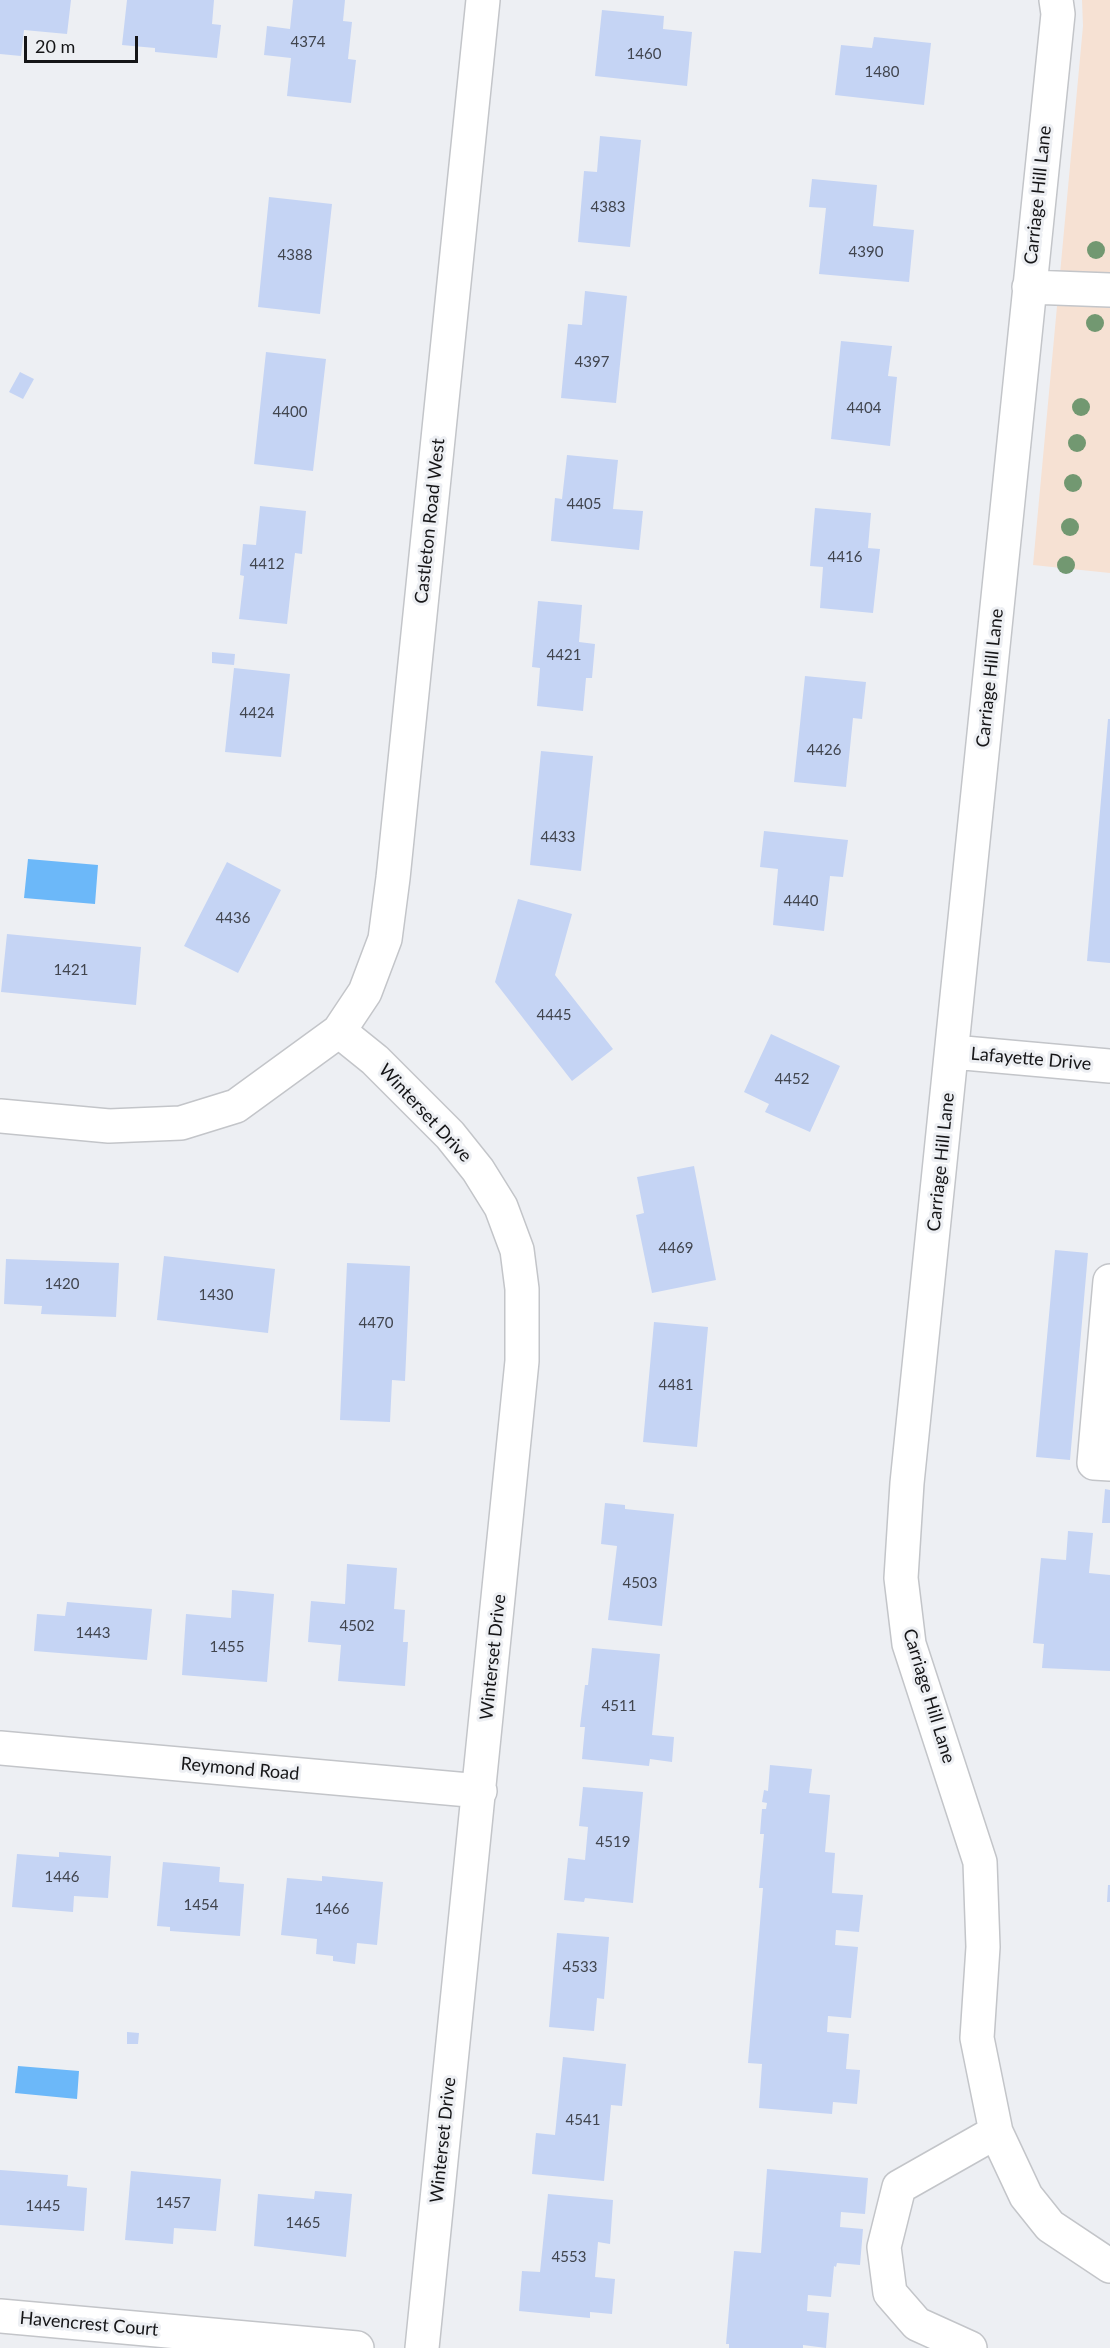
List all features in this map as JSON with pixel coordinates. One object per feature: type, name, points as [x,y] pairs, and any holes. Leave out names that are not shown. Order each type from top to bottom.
[{"type":"street","name":"Castleton Road West","points":[[0,1116],[109,1126],[181,1123],[236,1107],[339,1031],[365,992],[385,939],[483,0]]},
{"type":"street","name":"Carriage Hill Lane","points":[[1056,0],[1058,14],[907,1483],[901,1578],[909,1644],[980,1862],[983,1947],[977,2038],[996,2132],[1026,2196],[1050,2226],[1110,2266]]},
{"type":"street","points":[[1029,287],[1110,290]]},
{"type":"street","name":"Winterset Drive","points":[[339,1031],[375,1060],[450,1135],[478,1170],[501,1207],[517,1250],[522,1289],[522,1361],[422,2348]]},
{"type":"street","name":"Lafayette Drive","points":[[953,1052],[1110,1066]]},
{"type":"street","points":[[1110,1281],[1094,1463],[1110,1464]]},
{"type":"street","name":"Reymond Road","points":[[0,1748],[480,1791]]},
{"type":"street","points":[[970,2348],[917,2324],[890,2293],[884,2247],[899,2187],[996,2132]]},
{"type":"street","name":"Havencrest Court","points":[[0,2316],[357,2348]]},
{"type":"shaded area","points":[[1082,0],[1110,0],[1110,573],[1033,565],[1083,26]]},
{"type":"water","points":[[28,859],[98,865],[95,904],[24,898]]},
{"type":"water","points":[[18,2066],[79,2071],[77,2099],[15,2093]]},
{"type":"building","points":[[0,0],[71,0],[67,34],[24,30],[21,56],[0,54]]},
{"type":"building","points":[[127,0],[214,0],[212,24],[221,25],[217,58],[155,52],[155,48],[122,45]]},
{"type":"building","points":[[293,0],[345,0],[343,21],[352,22],[348,59],[356,60],[351,103],[287,96],[291,58],[264,55],[267,26],[290,29]]},
{"type":"building","points":[[602,10],[664,16],[663,29],[692,32],[687,86],[595,76]]},
{"type":"building","points":[[874,37],[931,43],[924,105],[835,95],[841,45],[872,48]]},
{"type":"building","points":[[600,136],[641,140],[630,247],[578,242],[584,171],[597,172]]},
{"type":"building","points":[[812,179],[877,185],[873,226],[914,230],[909,282],[819,274],[826,208],[809,207]]},
{"type":"building","points":[[269,197],[332,204],[320,314],[258,307]]},
{"type":"building","points":[[585,291],[627,296],[616,403],[561,398],[568,324],[582,325]]},
{"type":"building","points":[[841,341],[892,346],[888,376],[897,377],[890,446],[831,439]]},
{"type":"building","points":[[266,352],[326,359],[313,471],[254,464]]},
{"type":"building","points":[[20,372],[34,379],[23,399],[9,392]]},
{"type":"building","points":[[567,455],[618,460],[613,509],[643,511],[639,550],[551,541],[555,498],[562,499]]},
{"type":"building","points":[[260,506],[306,511],[302,554],[295,553],[287,624],[239,619],[244,576],[240,575],[243,544],[256,545]]},
{"type":"building","points":[[815,508],[871,513],[868,548],[880,549],[873,613],[820,608],[823,567],[810,566]]},
{"type":"building","points":[[538,601],[582,605],[579,642],[595,644],[592,678],[586,678],[583,711],[537,706],[540,668],[532,667]]},
{"type":"building","points":[[212,652],[235,654],[234,665],[212,663]]},
{"type":"building","points":[[234,668],[290,674],[281,757],[225,752]]},
{"type":"building","points":[[805,676],[866,682],[862,719],[853,718],[846,787],[794,782]]},
{"type":"building","points":[[1108,719],[1110,719],[1110,963],[1087,961]]},
{"type":"building","points":[[541,751],[593,756],[581,871],[530,865]]},
{"type":"building","points":[[764,831],[848,840],[843,877],[830,876],[824,931],[773,925],[778,869],[760,867]]},
{"type":"building","points":[[227,862],[281,890],[238,973],[184,946]]},
{"type":"building","points":[[518,899],[572,914],[555,975],[613,1049],[572,1081],[495,982]]},
{"type":"building","points":[[7,934],[141,947],[136,1005],[1,992]]},
{"type":"building","points":[[771,1034],[840,1066],[810,1132],[765,1112],[769,1104],[744,1092]]},
{"type":"building","points":[[694,1166],[716,1280],[652,1293],[636,1215],[644,1213],[637,1177]]},
{"type":"building","points":[[1055,1250],[1088,1253],[1070,1460],[1036,1457]]},
{"type":"building","points":[[164,1256],[275,1269],[268,1333],[157,1320]]},
{"type":"building","points":[[6,1259],[119,1263],[116,1317],[41,1314],[42,1306],[4,1304]]},
{"type":"building","points":[[347,1263],[410,1266],[405,1381],[392,1380],[390,1422],[340,1420]]},
{"type":"building","points":[[654,1322],[708,1327],[697,1447],[643,1442]]},
{"type":"building","points":[[1105,1489],[1110,1490],[1110,1523],[1102,1523]]},
{"type":"building","points":[[605,1503],[625,1505],[625,1509],[674,1514],[662,1626],[608,1620],[617,1546],[601,1544]]},
{"type":"building","points":[[1068,1531],[1093,1533],[1089,1573],[1110,1575],[1110,1671],[1042,1668],[1044,1644],[1033,1643],[1041,1558],[1066,1560]]},
{"type":"building","points":[[347,1564],[397,1568],[394,1609],[405,1610],[403,1642],[408,1642],[405,1686],[338,1681],[341,1645],[308,1642],[311,1601],[345,1604]]},
{"type":"building","points":[[232,1590],[274,1594],[267,1682],[182,1675],[186,1614],[231,1618]]},
{"type":"building","points":[[67,1602],[152,1609],[147,1660],[34,1651],[37,1614],[65,1616]]},
{"type":"building","points":[[592,1648],[660,1654],[652,1735],[674,1737],[672,1762],[650,1759],[649,1766],[582,1759],[585,1727],[580,1727]]},
{"type":"building","points":[[770,1765],[812,1769],[809,1793],[830,1795],[825,1852],[835,1853],[832,1893],[863,1895],[859,1932],[836,1930],[835,1945],[858,1947],[851,2018],[828,2016],[827,2032],[849,2034],[846,2069],[860,2070],[857,2104],[833,2102],[832,2114],[759,2108],[762,2064],[748,2063],[763,1888],[759,1888],[764,1834],[760,1834],[762,1809],[766,1809],[767,1803],[762,1802],[764,1790],[768,1791]]},
{"type":"building","points":[[583,1787],[643,1792],[633,1903],[585,1898],[584,1902],[564,1900],[568,1858],[585,1860],[588,1827],[579,1826]]},
{"type":"building","points":[[59,1852],[111,1856],[108,1898],[74,1896],[73,1912],[12,1907],[17,1854],[59,1857]]},
{"type":"building","points":[[163,1862],[220,1867],[219,1882],[244,1884],[240,1936],[170,1931],[170,1927],[157,1926]]},
{"type":"building","points":[[322,1876],[383,1882],[377,1945],[357,1943],[355,1964],[333,1961],[333,1956],[316,1954],[317,1939],[281,1935],[287,1878],[322,1881]]},
{"type":"building","points":[[1108,1885],[1110,1885],[1110,1902],[1107,1902]]},
{"type":"building","points":[[557,1933],[609,1937],[604,1999],[597,1998],[594,2031],[549,2027]]},
{"type":"building","points":[[127,2032],[139,2033],[138,2044],[127,2044]]},
{"type":"building","points":[[563,2057],[626,2064],[622,2106],[611,2105],[604,2181],[532,2174],[536,2133],[555,2135]]},
{"type":"building","points":[[767,2169],[868,2178],[865,2214],[841,2212],[840,2227],[863,2229],[860,2265],[837,2263],[836,2267],[834,2266],[831,2297],[808,2295],[807,2311],[829,2313],[826,2348],[803,2345],[803,2348],[729,2348],[729,2344],[726,2344],[734,2251],[761,2253]]},
{"type":"building","points":[[0,2170],[68,2175],[67,2186],[87,2188],[84,2231],[0,2225]]},
{"type":"building","points":[[131,2171],[221,2179],[216,2231],[174,2228],[173,2244],[125,2240]]},
{"type":"building","points":[[315,2191],[352,2194],[346,2257],[254,2246],[258,2194],[314,2199]]},
{"type":"building","points":[[548,2194],[613,2200],[610,2244],[598,2242],[595,2277],[615,2279],[612,2314],[590,2312],[590,2318],[519,2311],[522,2271],[540,2272]]}]
